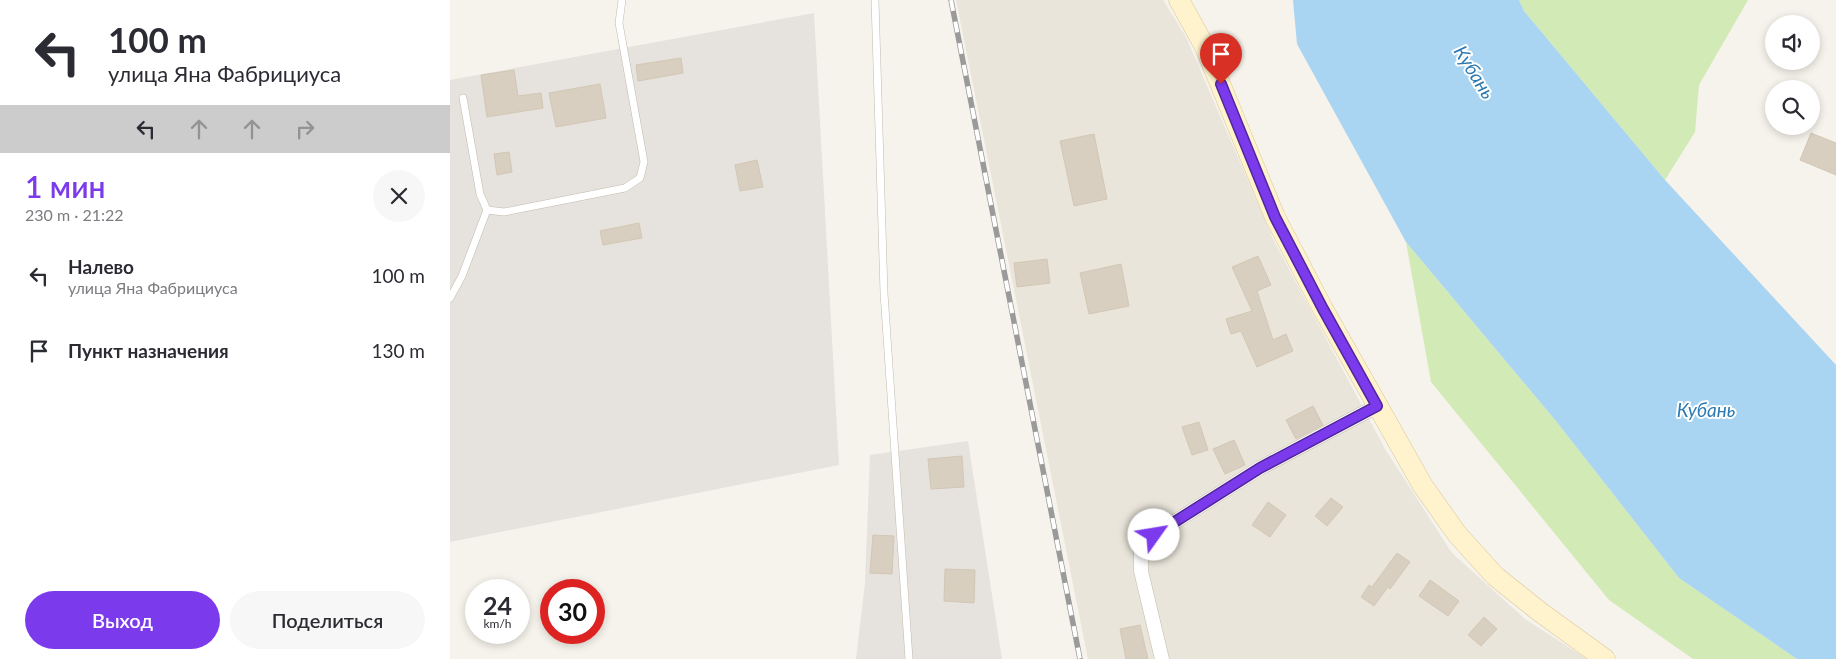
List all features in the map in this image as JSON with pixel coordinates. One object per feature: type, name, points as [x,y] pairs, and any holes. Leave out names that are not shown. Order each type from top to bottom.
[{"type":"street","points":[[1179,0],[1206,47],[1275,217],[1323,309],[1423,486],[1463,541],[1495,576],[1540,612],[1605,659]]},
{"type":"street","points":[[1162,659],[1141,571],[1142,550],[1154,535],[1260,468],[1377,406]]},
{"type":"lane","points":[[486,210],[504,212],[625,188],[640,178],[644,162],[619,23],[622,0]]},
{"type":"lane","points":[[876,0],[884,293],[909,659]]},
{"type":"lane","points":[[450,298],[462,276],[486,210],[480,194],[463,98]]},
{"type":"shaded area","points":[[956,0],[1163,0],[1186,37],[1274,241],[1385,449],[1452,553],[1525,619],[1587,659],[1088,659]]},
{"type":"shaded area","points":[[814,13],[839,465],[450,542],[450,80]]},
{"type":"shaded area","points":[[968,441],[1002,659],[856,659],[865,583],[870,455]]},
{"type":"green space","points":[[1519,0],[1748,0],[1699,85],[1695,132],[1665,180],[1524,11]]},
{"type":"green space","points":[[1406,242],[1556,421],[1679,578],[1797,659],[1693,659],[1609,600],[1431,382]]},
{"type":"water","name":"Кубань","points":[[1293,0],[1519,0],[1524,11],[1665,180],[1836,365],[1836,659],[1797,659],[1679,578],[1556,421],[1406,242],[1297,44]]},
{"type":"building","points":[[681,58],[683,73],[638,81],[636,65]]},
{"type":"building","points":[[514,70],[518,96],[541,93],[543,108],[487,117],[481,75]]},
{"type":"building","points":[[600,84],[606,118],[556,127],[549,93]]},
{"type":"building","points":[[1094,134],[1107,199],[1074,206],[1060,141]]},
{"type":"building","points":[[1810,135],[1816,135],[1836,143],[1836,175],[1800,160]]},
{"type":"building","points":[[509,152],[512,172],[497,175],[494,154]]},
{"type":"building","points":[[757,160],[763,187],[740,191],[735,165]]},
{"type":"building","points":[[639,223],[642,238],[603,245],[600,231]]},
{"type":"building","points":[[1258,256],[1271,285],[1257,291],[1273,340],[1286,334],[1293,351],[1257,367],[1241,331],[1231,334],[1226,319],[1252,311],[1232,267]]},
{"type":"building","points":[[1047,259],[1050,283],[1017,287],[1014,263]]},
{"type":"building","points":[[1121,264],[1129,306],[1089,314],[1080,273]]},
{"type":"building","points":[[1313,406],[1323,425],[1296,439],[1286,420]]},
{"type":"building","points":[[1199,422],[1208,450],[1192,455],[1182,427]]},
{"type":"building","points":[[1234,440],[1245,465],[1225,474],[1213,449]]},
{"type":"building","points":[[962,456],[964,487],[931,489],[928,459]]},
{"type":"building","points":[[1331,498],[1343,507],[1327,526],[1315,516]]},
{"type":"building","points":[[1268,502],[1286,515],[1270,537],[1252,525]]},
{"type":"building","points":[[873,535],[894,536],[892,574],[870,573]]},
{"type":"building","points":[[1397,553],[1410,562],[1390,589],[1388,587],[1374,606],[1361,597],[1369,585],[1372,587]]},
{"type":"building","points":[[945,569],[975,570],[974,603],[944,601]]},
{"type":"building","points":[[1430,580],[1459,601],[1448,616],[1419,596]]},
{"type":"building","points":[[1484,617],[1497,629],[1481,646],[1468,635]]},
{"type":"building","points":[[1140,625],[1148,659],[1126,659],[1120,629]]},
{"type":"railway","points":[[951,0],[1080,659]]},
{"type":"route","points":[[1154,535],[1260,468],[1377,406],[1275,217],[1221,84]]}]
